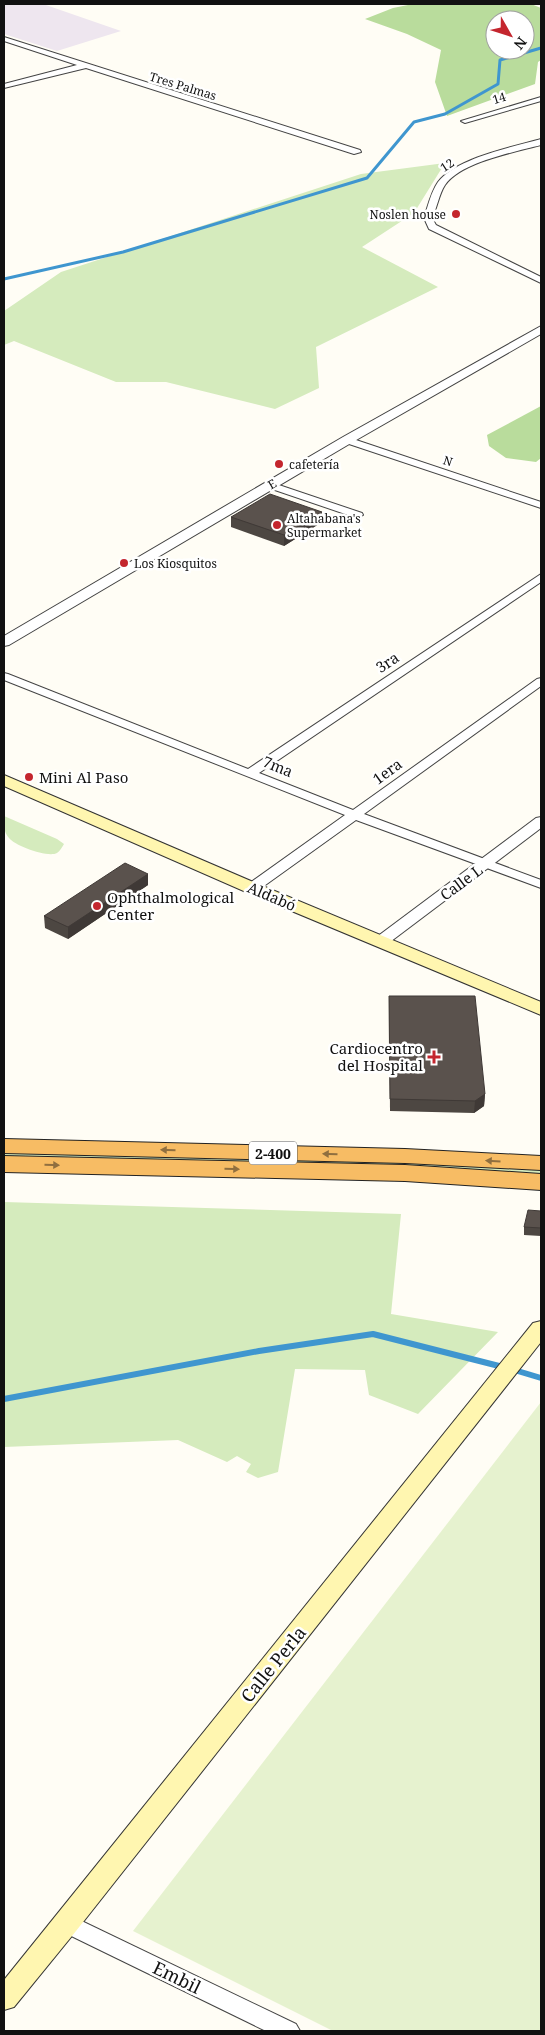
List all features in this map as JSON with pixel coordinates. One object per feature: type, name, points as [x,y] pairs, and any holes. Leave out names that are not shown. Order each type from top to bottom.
[{"type":"highway","name":"2-400","points":[[4,1146],[405,1156],[541,1164]]},
{"type":"highway","name":"2-400","points":[[4,1164],[405,1173],[541,1182]]},
{"type":"main road","name":"Aldabó","points":[[4,780],[252,888],[541,1010]]},
{"type":"main road","name":"Calle Perla","points":[[4,2000],[541,1328]]},
{"type":"street","name":"Tres Palmas","points":[[4,39],[83,66],[357,152]]},
{"type":"street","points":[[4,86],[83,66]]},
{"type":"street","name":"14","points":[[465,121],[541,99]]},
{"type":"street","name":"12","points":[[541,142],[482,160],[443,182],[428,218],[432,227],[465,245],[541,280]]},
{"type":"street","name":"E","points":[[4,642],[347,440],[541,329]]},
{"type":"street","name":"N","points":[[347,440],[541,505]]},
{"type":"street","points":[[270,485],[358,515]]},
{"type":"street","name":"3ra","points":[[250,772],[541,577]]},
{"type":"street","name":"7ma","points":[[4,676],[355,814],[541,884]]},
{"type":"street","name":"1era","points":[[252,888],[541,681]]},
{"type":"street","name":"Calle L","points":[[380,942],[541,821]]},
{"type":"street","name":"Embil","points":[[67,1923],[288,2031]]},
{"type":"shaded area","points":[[4,4],[43,4],[121,31],[57,51],[4,34]]},
{"type":"green space","points":[[413,4],[531,4],[541,8],[541,60],[538,62],[535,84],[447,116],[435,82],[441,50],[407,34],[365,19],[393,8]]},
{"type":"green space","points":[[445,163],[414,213],[362,247],[438,287],[316,347],[319,388],[275,409],[166,382],[116,382],[14,341],[4,345],[4,311],[61,272],[361,174]]},
{"type":"green space","points":[[541,406],[541,458],[536,462],[506,458],[489,446],[487,435]]},
{"type":"green space","points":[[4,816],[57,839],[64,844],[57,853],[53,854],[39,853],[24,848],[12,841],[7,835],[4,828]]},
{"type":"green space","points":[[4,1152],[387,1162],[541,1169],[541,1176],[395,1167],[4,1157]]},
{"type":"green space","points":[[4,1202],[401,1214],[391,1314],[498,1332],[418,1414],[369,1395],[365,1370],[295,1369],[278,1472],[258,1478],[246,1472],[251,1464],[237,1456],[227,1462],[178,1440],[4,1447]]},
{"type":"green space","points":[[541,1402],[541,2031],[333,2031],[133,1931]]},
{"type":"building","points":[[270,494],[322,512],[284,535],[231,517]]},
{"type":"building","points":[[125,863],[148,874],[68,927],[44,916]]},
{"type":"building","name":"Cardiocentro del Hospital","points":[[389,996],[475,996],[485,1094],[475,1101],[390,1099]]},
{"type":"building","points":[[528,1210],[541,1211],[541,1228],[524,1227]]},
{"type":"waterway","points":[[4,279],[123,252],[367,178],[414,122],[445,114],[498,84],[500,60],[541,48]]},
{"type":"waterway","points":[[4,1399],[259,1351],[373,1334],[503,1367]]},
{"type":"waterway","points":[[511,1369],[541,1378]]},
{"type":"place","name":"Noslen house","points":[[456,214]]},
{"type":"place","name":"cafetería","points":[[279,464]]},
{"type":"place","name":"Altahabana's Supermarket","points":[[277,525]]},
{"type":"place","name":"Los Kiosquitos","points":[[124,563]]},
{"type":"place","name":"Mini Al Paso","points":[[29,777]]},
{"type":"place","name":"Ophthalmological Center","points":[[97,906]]},
{"type":"place","name":"Cardiocentro del Hospital","points":[[434,1057]]}]
